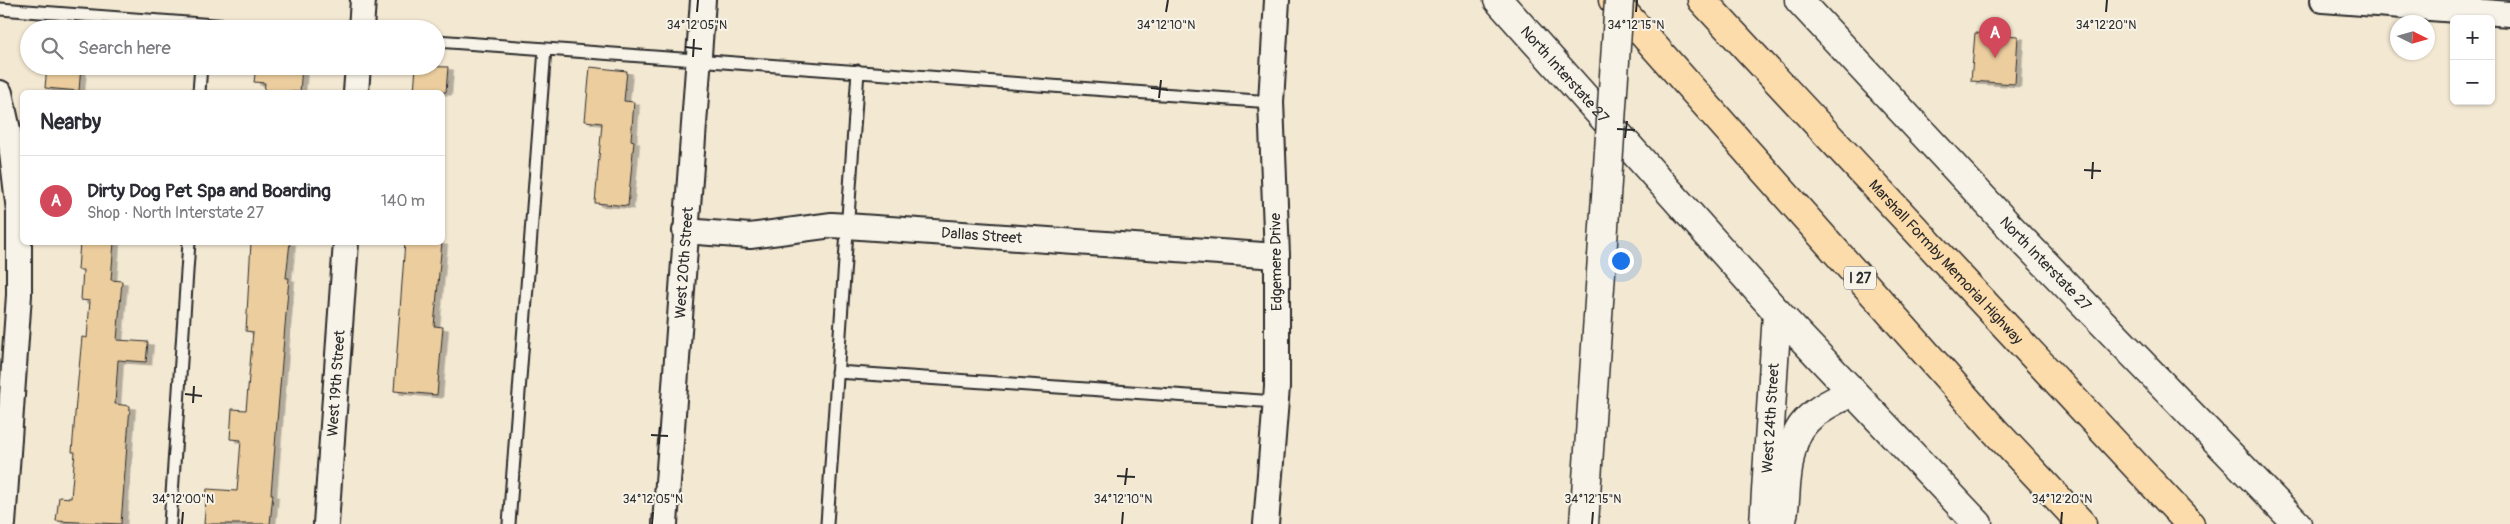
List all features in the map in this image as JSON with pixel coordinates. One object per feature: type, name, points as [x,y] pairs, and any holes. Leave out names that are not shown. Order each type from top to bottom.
[{"type":"highway","name":"I 27","points":[[1613,0],[1995,431],[2082,524]]},
{"type":"highway","name":"Marshall Formby Memorial Highway","points":[[1702,0],[2190,524]]},
{"type":"highway","points":[[1995,431],[2069,524]]},
{"type":"main road","name":"North Interstate 27","points":[[1498,0],[1777,312],[1978,524]]},
{"type":"main road","points":[[1584,524],[1620,0]]},
{"type":"main road","name":"North Interstate 27","points":[[1799,0],[2010,227],[2297,524]]},
{"type":"main road","name":"West 24th Street","points":[[1764,524],[1777,312]]},
{"type":"main road","name":"West 24th Street","points":[[1781,524],[1791,450],[1797,433],[1813,412],[1853,392]]},
{"type":"street","points":[[362,20],[363,0]]},
{"type":"street","name":"West 20th Street","points":[[665,524],[703,0]]},
{"type":"street","name":"Edgemere Drive","points":[[1266,524],[1276,402],[1277,256],[1271,102],[1277,0]]},
{"type":"street","points":[[2323,0],[2510,14]]},
{"type":"street","points":[[356,90],[357,75]]},
{"type":"street","points":[[0,93],[11,144],[19,210],[19,295],[3,524]]},
{"type":"street","name":"Dallas Street","points":[[685,231],[750,236],[832,225],[1277,256]]},
{"type":"street","name":"West 19th Street","points":[[326,524],[346,245]]},
{"type":"lane","points":[[0,9],[132,20]]},
{"type":"lane","points":[[445,42],[1271,102]]},
{"type":"lane","points":[[509,524],[545,48]]},
{"type":"lane","points":[[827,524],[858,71]]},
{"type":"lane","points":[[199,90],[200,75]]},
{"type":"lane","points":[[170,524],[189,245]]},
{"type":"lane","points":[[837,372],[1276,402]]},
{"type":"building","points":[[1975,33],[2018,36],[2015,84],[1971,81]]},
{"type":"building","points":[[445,67],[448,67],[446,92],[445,90],[414,90],[415,75],[445,75]]},
{"type":"building","points":[[590,67],[627,71],[624,101],[634,102],[631,140],[634,141],[628,206],[595,203],[602,123],[585,121]]},
{"type":"building","points":[[46,75],[80,75],[79,90],[45,88]]},
{"type":"building","points":[[255,75],[301,75],[300,90],[264,90],[265,83],[254,82]]},
{"type":"building","points":[[80,245],[114,245],[111,280],[122,281],[117,340],[148,342],[146,362],[118,360],[115,404],[130,406],[121,524],[56,521],[59,497],[71,498],[75,452],[72,452],[82,337],[87,338],[90,301],[81,300],[83,270],[78,270]]},
{"type":"building","points":[[251,245],[290,245],[286,278],[289,278],[270,524],[204,524],[207,489],[237,491],[241,440],[230,439],[232,409],[246,410],[253,332],[246,331]]},
{"type":"building","points":[[405,245],[442,245],[434,326],[443,327],[437,395],[394,391]]},
{"type":"place","name":"Dirty Dog Pet Spa and Boarding","points":[[1995,58]]}]
